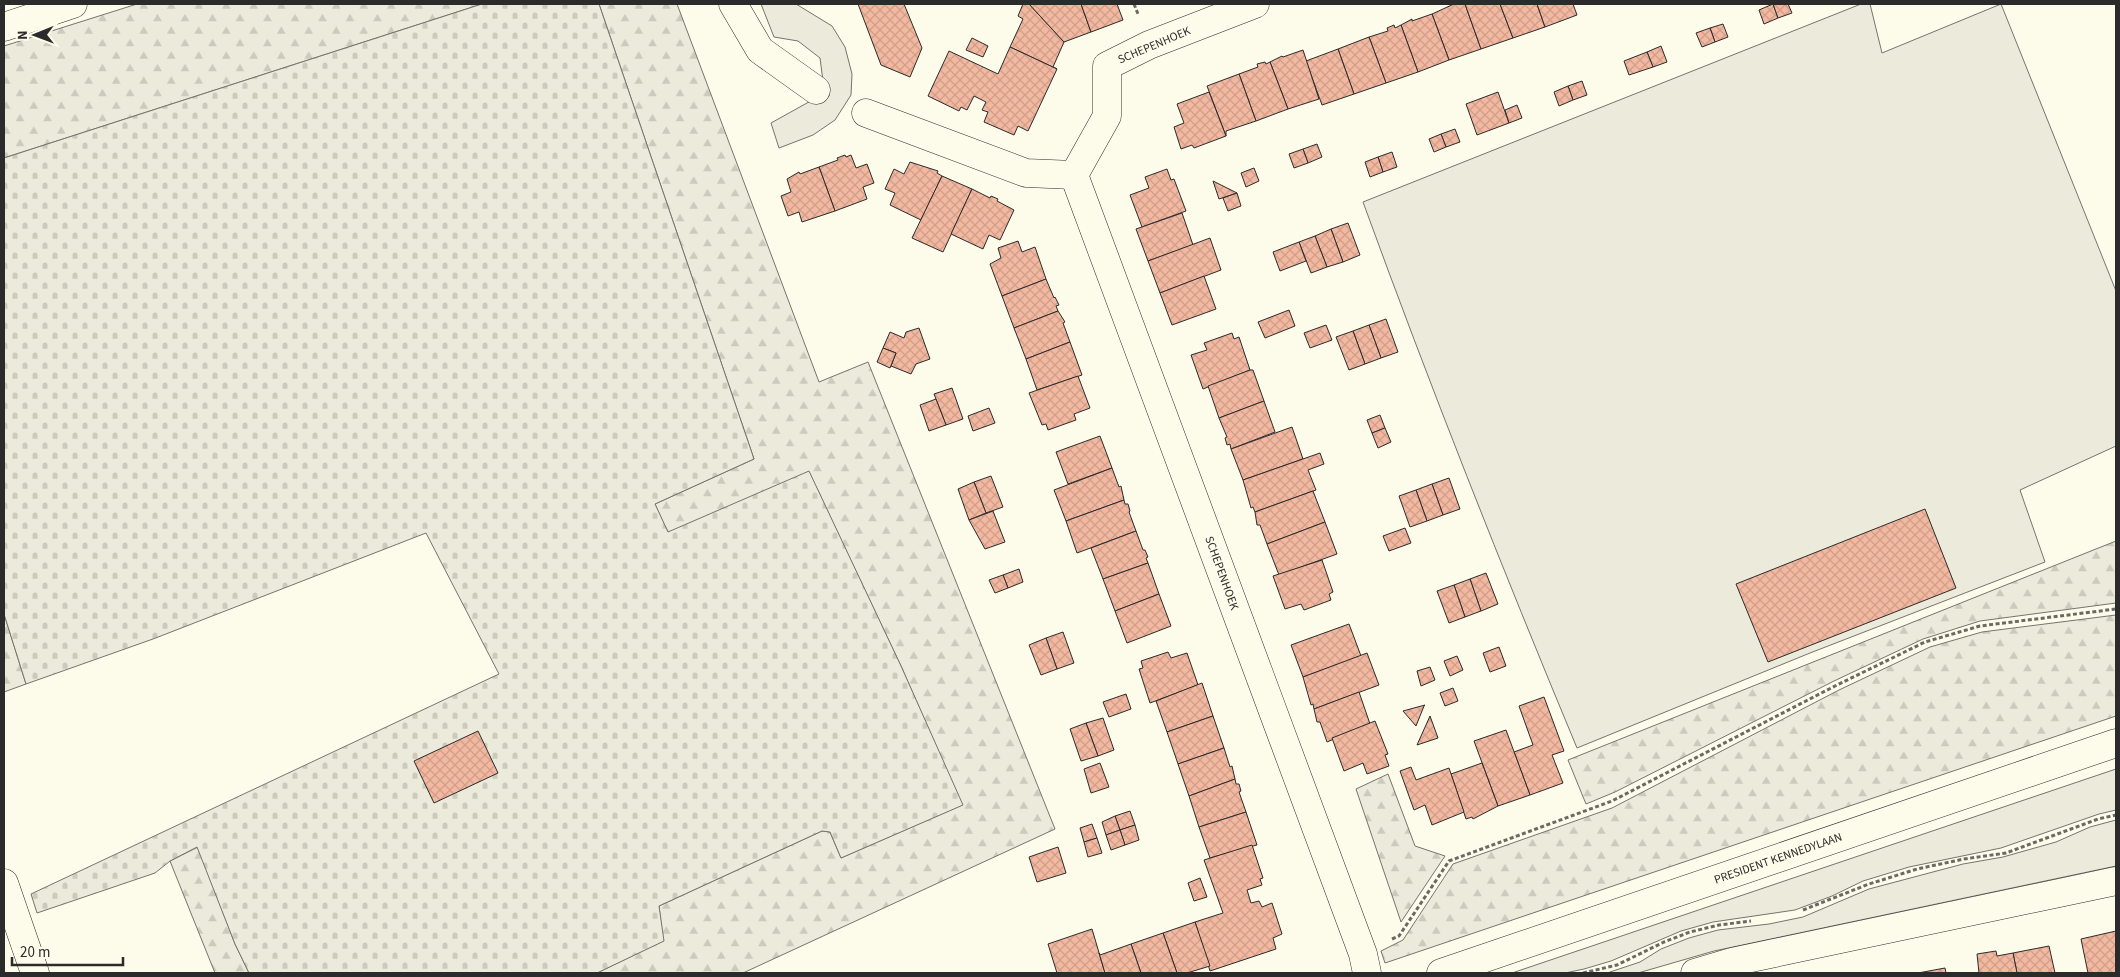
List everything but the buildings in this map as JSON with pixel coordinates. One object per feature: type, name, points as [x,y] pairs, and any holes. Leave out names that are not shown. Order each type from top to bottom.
[{"type":"street","points":[[4,27],[73,4]]},
{"type":"street","points":[[733,4],[760,50],[816,90]]},
{"type":"street","name":"SCHEPENHOEK","points":[[1255,4],[1149,45],[1107,66],[1107,116],[1074,174],[1365,964]]},
{"type":"street","points":[[866,113],[1026,173],[1074,174]]},
{"type":"street","name":"PRESIDENT KENNEDYLAAN","points":[[1440,973],[2116,744]]},
{"type":"street","points":[[1695,973],[1741,960],[2116,881]]},
{"type":"street","points":[[4,883],[35,973]]},
{"type":"path","points":[[1365,964],[1399,936],[1448,861],[1612,801],[1835,686],[1925,642],[1980,626],[2116,609]]},
{"type":"path","points":[[1800,912],[1869,884],[1917,869],[1964,858],[2006,853],[2098,819],[2116,815]]},
{"type":"path","points":[[1583,973],[1617,965],[1664,942],[1690,932],[1719,925],[1752,921]]},
{"type":"green space","points":[[137,4],[482,4],[4,158],[4,46]]},
{"type":"green space","points":[[482,4],[599,4],[754,459],[655,504],[668,532],[809,471],[901,666],[963,805],[841,858],[830,832],[822,831],[659,906],[664,941],[597,973],[249,973],[235,944],[197,847],[170,861],[155,873],[37,913],[31,894],[499,674],[426,533],[153,639],[26,684],[4,614],[4,158]]},
{"type":"green space","points":[[599,4],[677,4],[819,382],[868,362],[1055,829],[743,973],[597,973],[663,941],[659,906],[822,831],[830,832],[841,858],[962,805],[901,666],[809,472],[668,533],[655,504],[754,459]]},
{"type":"green space","points":[[1861,4],[1870,4],[1882,53],[2001,4],[2116,291],[2116,446],[2020,490],[2045,562],[1810,653],[1577,748],[1467,476],[1363,202]]},
{"type":"green space","points":[[2116,541],[2116,603],[1980,621],[1923,639],[1834,681],[1615,792],[1586,804],[1568,760]]},
{"type":"green space","points":[[4,614],[26,684],[4,692]]},
{"type":"green space","points":[[2116,615],[2116,716],[1385,963],[1381,951],[1403,940],[1453,864],[1612,808],[1839,690],[1930,647],[1982,632]]},
{"type":"green space","points":[[2116,769],[2116,810],[2099,814],[2001,848],[1909,867],[1863,881],[1832,896],[1795,910],[1713,922],[1681,931],[1611,961],[1584,969],[1565,973],[1512,973]]},
{"type":"green space","points":[[1388,774],[1415,846],[1445,856],[1401,922],[1356,789]]},
{"type":"green space","points":[[2116,820],[2116,866],[1714,951],[1638,973],[1607,973],[1640,962],[1661,949],[1689,938],[1718,930],[1769,924],[1803,917],[1869,889],[1963,864],[2003,857],[2056,842],[2090,827]]},
{"type":"green space","points":[[198,847],[235,944],[249,973],[215,973],[170,861]]},
{"type":"shaded area","points":[[761,4],[796,4],[832,26],[845,47],[852,74],[851,95],[835,120],[813,135],[779,148],[771,123],[816,98],[823,81],[820,58],[798,41],[774,37]]}]
